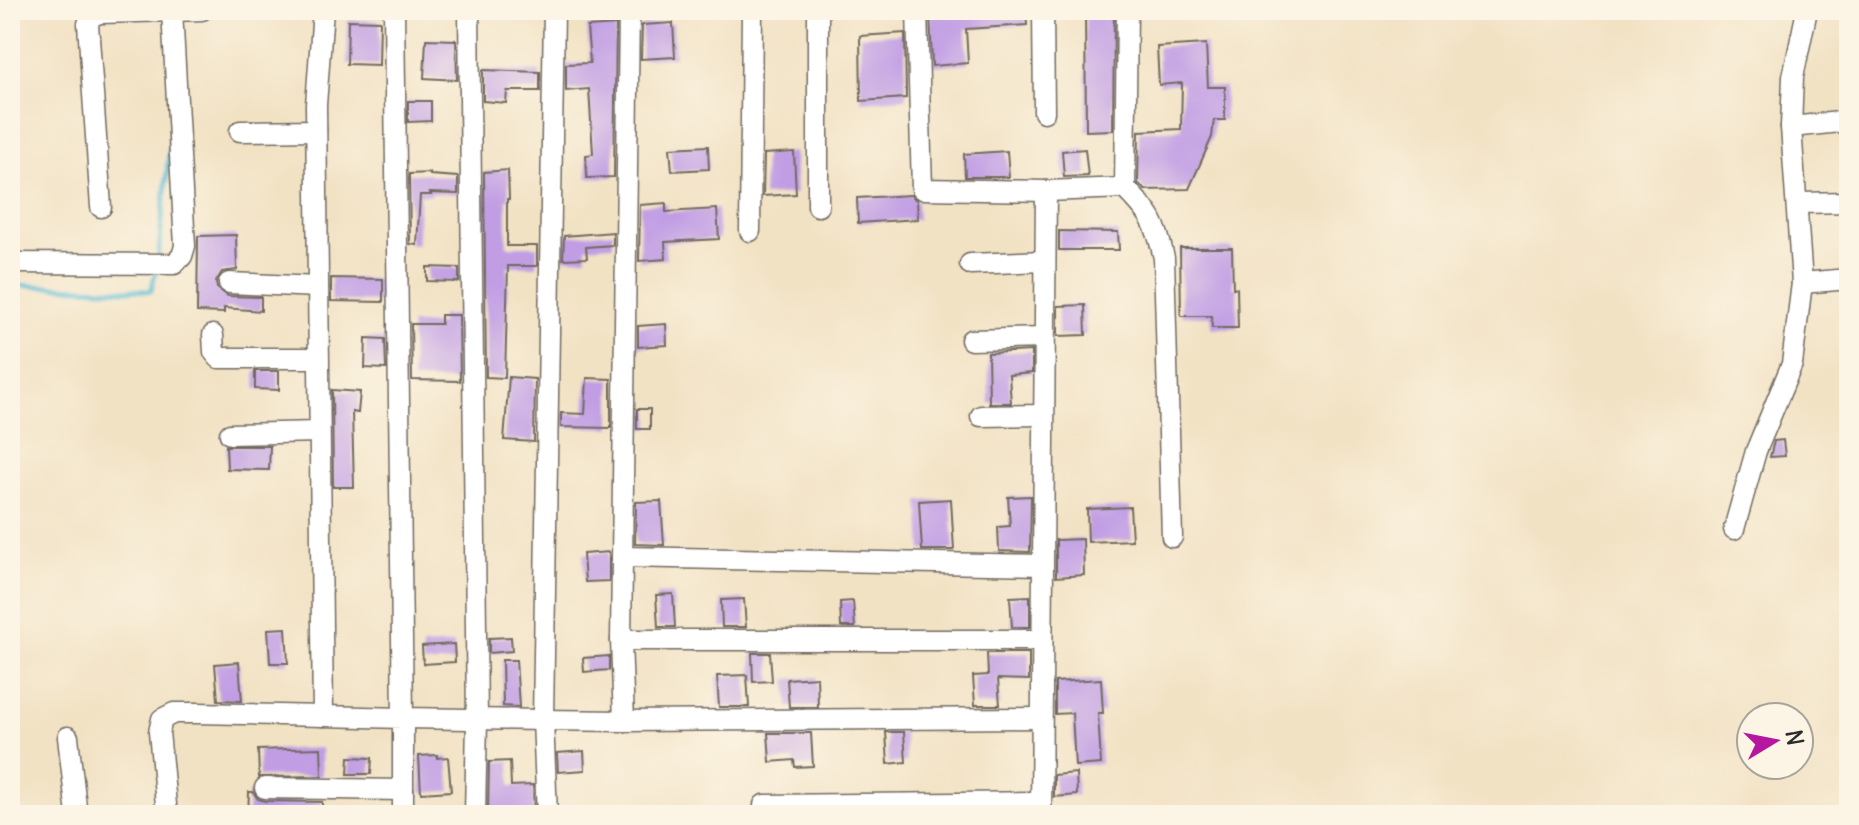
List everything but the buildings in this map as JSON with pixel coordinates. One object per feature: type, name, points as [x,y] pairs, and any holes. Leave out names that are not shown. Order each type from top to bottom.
[{"type":"street","points":[[101,207],[88,24],[91,16],[100,13],[202,10]]},
{"type":"street","points":[[323,10],[316,130],[323,716]]},
{"type":"street","points":[[394,10],[403,815]]},
{"type":"street","points":[[469,10],[477,720],[475,815]]},
{"type":"street","points":[[547,815],[543,720],[554,10]]},
{"type":"street","points":[[624,721],[621,640],[629,10]]},
{"type":"street","points":[[750,231],[752,10]]},
{"type":"street","points":[[818,10],[818,206]]},
{"type":"street","points":[[917,10],[922,189],[1046,191],[1125,188]]},
{"type":"street","points":[[1043,10],[1044,112]]},
{"type":"street","points":[[1127,10],[1125,188],[1150,213],[1164,258],[1172,537]]},
{"type":"street","points":[[1734,529],[1764,429],[1792,364],[1802,283],[1799,203],[1791,127],[1793,77],[1807,10]]},
{"type":"street","points":[[10,263],[174,264],[182,256],[185,246],[172,11]]},
{"type":"street","points":[[1791,127],[1849,121]]},
{"type":"street","points":[[240,131],[316,130]]},
{"type":"street","points":[[764,805],[1040,809],[1046,191]]},
{"type":"street","points":[[1799,203],[1849,202]]},
{"type":"street","points":[[970,264],[1045,261]]},
{"type":"street","points":[[1802,283],[1849,279]]},
{"type":"street","points":[[229,283],[318,287]]},
{"type":"street","points":[[213,335],[214,352],[219,358],[318,358]]},
{"type":"street","points":[[971,340],[1044,338]]},
{"type":"street","points":[[981,416],[1043,415]]},
{"type":"street","points":[[230,434],[319,432]]},
{"type":"street","points":[[622,557],[1042,565]]},
{"type":"street","points":[[621,640],[1042,640]]},
{"type":"street","points":[[167,815],[159,732],[162,719],[174,713],[624,721],[1041,718]]},
{"type":"street","points":[[68,737],[77,815]]},
{"type":"street","points":[[265,788],[403,790]]},
{"type":"waterway","points":[[158,260],[170,143]]},
{"type":"waterway","points":[[10,285],[151,291],[156,270]]}]
